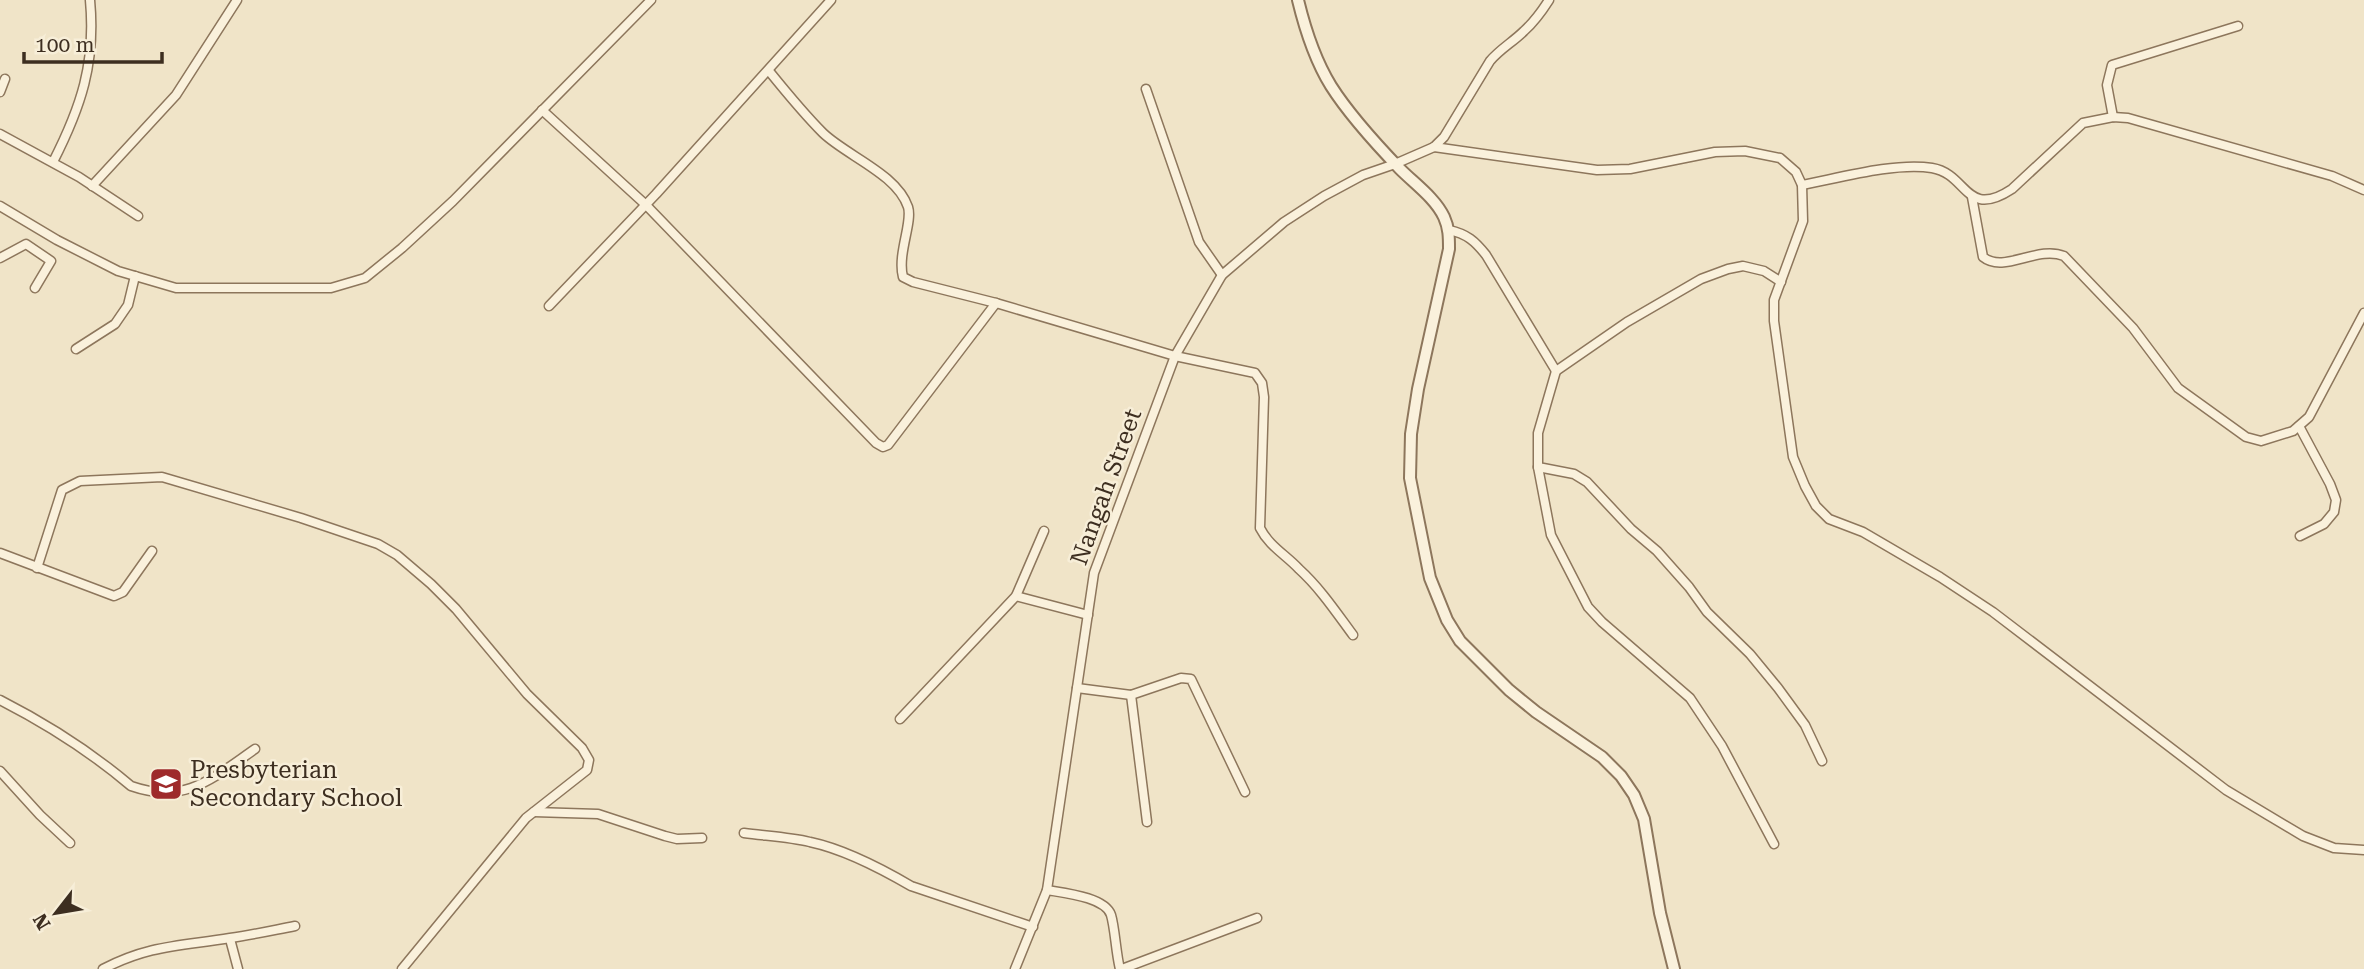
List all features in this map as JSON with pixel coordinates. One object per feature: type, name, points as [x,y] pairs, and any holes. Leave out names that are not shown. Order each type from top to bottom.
[{"type":"street","points":[[53,162],[72,125],[84,92],[91,57],[93,24],[90,0]]},
{"type":"street","points":[[92,186],[176,95],[237,0]]},
{"type":"street","points":[[0,206],[118,271],[176,288],[331,288],[365,278],[453,201],[651,0]]},
{"type":"street","points":[[549,306],[646,205],[831,0]]},
{"type":"street","points":[[1298,0],[1311,42],[1330,84],[1395,164],[1433,201],[1444,215],[1449,230],[1449,249],[1411,434],[1410,478],[1430,578],[1447,620],[1460,640],[1508,690],[1602,757],[1621,776],[1634,795],[1644,819],[1660,913],[1674,969]]},
{"type":"street","points":[[1433,147],[1444,137],[1490,61],[1524,32],[1549,0]]},
{"type":"street","points":[[2113,117],[2107,85],[2112,65],[2238,26]]},
{"type":"street","points":[[769,71],[824,135],[891,183],[903,197],[909,210],[900,265],[903,277],[1175,356],[1255,373],[1262,383],[1264,397],[1260,528],[1265,538],[1323,594],[1353,635]]},
{"type":"street","points":[[0,92],[5,79]]},
{"type":"street","points":[[1146,89],[1199,242],[1222,275]]},
{"type":"street","points":[[542,110],[646,205],[866,433],[883,447],[888,445],[996,303]]},
{"type":"street","points":[[1802,185],[1881,170],[1933,168],[1950,175],[1972,197],[1987,200],[2000,197],[2012,189],[2083,123],[2113,117],[2128,118],[2332,176],[2364,190]]},
{"type":"street","points":[[0,134],[53,162],[138,216]]},
{"type":"street","points":[[1433,147],[1597,170],[1630,169],[1715,152],[1745,151],[1780,158],[1796,172],[1802,185],[1803,221],[1774,300],[1774,321],[1793,457],[1816,506],[1829,519],[1863,532],[1993,612],[2226,790],[2303,836],[2333,848],[2364,850]]},
{"type":"street","name":"Nangah Street","points":[[1015,969],[1047,890],[1098,559],[1175,356],[1222,275],[1284,222],[1363,175],[1433,147]]},
{"type":"street","points":[[1972,197],[1983,257],[1989,262],[2000,263],[2044,253],[2054,252],[2064,256],[2133,328],[2178,388],[2246,437],[2261,440],[2293,431],[2309,417],[2364,313]]},
{"type":"street","points":[[1449,230],[1464,233],[1474,240],[1486,255],[1556,371]]},
{"type":"street","points":[[0,258],[26,244],[51,261],[35,288]]},
{"type":"street","points":[[1774,844],[1722,746],[1690,698],[1588,607],[1551,535],[1538,467],[1538,433],[1556,371],[1627,322],[1701,279],[1728,269],[1743,266],[1764,271],[1781,282]]},
{"type":"street","points":[[76,349],[115,324],[128,305],[135,276]]},
{"type":"street","points":[[2299,426],[2336,500],[2334,512],[2324,524],[2300,536]]},
{"type":"street","points":[[1538,467],[1574,474],[1587,482],[1630,529],[1657,551],[1707,612],[1750,654],[1778,688],[1805,725],[1822,761]]},
{"type":"street","points":[[37,568],[58,496],[68,485],[80,481],[162,477],[301,518],[378,544],[397,555],[447,601],[527,694],[582,748],[589,760],[587,770],[534,812],[504,844],[402,969]]},
{"type":"street","points":[[900,719],[1016,596],[1044,531]]},
{"type":"street","points":[[0,553],[114,596],[123,592],[152,551]]},
{"type":"street","points":[[1016,596],[1088,615]]},
{"type":"street","points":[[1077,688],[1131,695],[1181,678],[1191,679],[1245,792]]},
{"type":"street","points":[[1131,695],[1147,822]]},
{"type":"street","points":[[0,700],[76,744],[131,786],[141,790],[180,792],[192,789],[208,782],[255,749]]},
{"type":"street","points":[[0,771],[70,843]]},
{"type":"street","points":[[534,812],[598,814],[677,839],[702,838]]},
{"type":"street","points":[[744,833],[810,842],[827,847],[895,876],[911,886],[1033,926]]},
{"type":"street","points":[[1047,890],[1104,905],[1111,915],[1121,969],[1258,918]]},
{"type":"street","points":[[103,969],[130,955],[159,948],[230,939],[295,926]]},
{"type":"street","points":[[230,939],[238,969]]},
{"type":"place","name":"Presbyterian Secondary School","points":[[166,784]]}]
